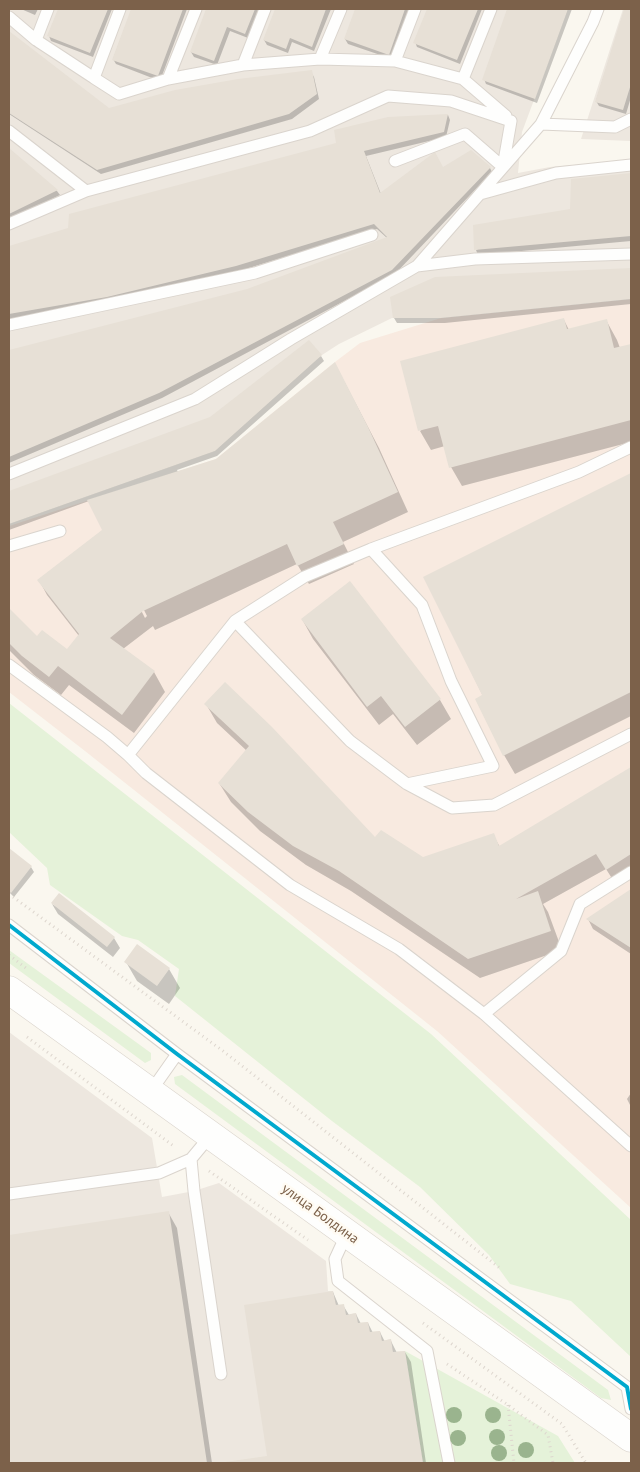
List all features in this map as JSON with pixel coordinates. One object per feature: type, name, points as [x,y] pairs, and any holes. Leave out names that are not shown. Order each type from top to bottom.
[{"type":"main road","name":"улица Болдина","points":[[9,990],[631,1438]]},
{"type":"lane","points":[[36,40],[48,9]]},
{"type":"lane","points":[[94,78],[120,9]]},
{"type":"lane","points":[[168,79],[196,9]]},
{"type":"lane","points":[[243,65],[265,9]]},
{"type":"lane","points":[[320,59],[341,9]]},
{"type":"lane","points":[[395,61],[415,9]]},
{"type":"lane","points":[[463,79],[491,9]]},
{"type":"lane","points":[[9,474],[195,399],[292,339],[417,266],[541,124],[598,9]]},
{"type":"lane","points":[[9,17],[36,40],[119,94],[168,79],[243,65],[320,59],[395,61],[463,79],[511,121]]},
{"type":"lane","points":[[9,224],[86,191],[310,131],[388,96],[451,101],[511,121]]},
{"type":"lane","points":[[541,124],[615,127],[631,118]]},
{"type":"lane","points":[[503,167],[511,121]]},
{"type":"lane","points":[[9,131],[86,191]]},
{"type":"lane","points":[[394,161],[465,134],[503,167]]},
{"type":"lane","points":[[480,194],[556,173],[631,165]]},
{"type":"lane","points":[[9,325],[256,273],[372,235]]},
{"type":"lane","points":[[417,266],[475,259],[631,254]]},
{"type":"lane","points":[[128,754],[235,621],[304,577],[371,549],[579,472],[631,447]]},
{"type":"lane","points":[[9,546],[60,531]]},
{"type":"lane","points":[[371,549],[422,605],[451,681],[493,766],[408,784]]},
{"type":"lane","points":[[235,621],[350,740],[408,784],[452,808],[494,805],[631,734]]},
{"type":"lane","points":[[9,665],[107,737],[128,754],[146,773],[290,885],[399,949],[484,1014],[631,1146]]},
{"type":"lane","points":[[484,1014],[561,951],[580,904],[631,872]]},
{"type":"lane","points":[[9,925],[177,1054],[627,1387],[631,1409]]},
{"type":"lane","points":[[151,1091],[177,1054]]},
{"type":"lane","points":[[9,1194],[158,1172],[192,1158],[211,1135]]},
{"type":"lane","points":[[192,1158],[194,1191],[221,1374]]},
{"type":"lane","points":[[347,1233],[335,1259],[338,1281],[428,1351],[449,1463]]},
{"type":"path","points":[[9,894],[223,1051],[506,1273]]},
{"type":"path","points":[[25,1036],[192,1158],[335,1259]]},
{"type":"path","points":[[421,1322],[562,1424],[586,1463]]},
{"type":"path","points":[[428,1351],[508,1405],[548,1435],[553,1463]]},
{"type":"path","points":[[508,1405],[514,1463]]},
{"type":"shaded area","points":[[9,9],[568,9],[522,132],[518,173],[550,167],[631,160],[631,299],[441,318],[392,318],[339,344],[322,355],[215,451],[9,524]]},
{"type":"shaded area","points":[[623,9],[631,9],[631,141],[581,139]]},
{"type":"shaded area","points":[[631,299],[631,1208],[437,1031],[9,692],[9,526],[216,459],[360,343],[441,318]]},
{"type":"shaded area","points":[[9,1032],[152,1138],[162,1197],[194,1191],[219,1183],[326,1261],[328,1291],[333,1291],[336,1305],[346,1315],[356,1313],[358,1323],[368,1322],[370,1332],[380,1331],[382,1341],[391,1339],[393,1352],[405,1351],[423,1463],[9,1463]]},
{"type":"green space","points":[[9,703],[431,1034],[631,1220],[631,1357],[571,1301],[510,1284],[489,1255],[420,1187],[332,1121],[175,996],[179,969],[138,940],[122,936],[50,885],[47,868],[9,832]]},
{"type":"green space","points":[[9,950],[151,1053],[151,1060],[145,1063],[9,963]]},
{"type":"green space","points":[[182,1075],[608,1390],[611,1400],[601,1398],[175,1084],[174,1077]]},
{"type":"green space","points":[[405,1351],[558,1436],[575,1463],[423,1463]]},
{"type":"building","points":[[58,9],[108,9],[90,53],[47,36]]},
{"type":"building","points":[[131,9],[183,9],[158,76],[112,60]]},
{"type":"building","points":[[206,9],[255,9],[245,34],[227,27],[214,61],[190,52]]},
{"type":"building","points":[[275,9],[326,9],[312,47],[290,38],[286,49],[263,40]]},
{"type":"building","points":[[355,9],[405,9],[389,55],[344,39]]},
{"type":"building","points":[[427,9],[478,9],[457,60],[413,43]]},
{"type":"building","points":[[507,9],[568,9],[535,99],[482,80]]},
{"type":"building","points":[[624,9],[631,9],[631,84],[623,110],[595,102]]},
{"type":"building","points":[[9,31],[109,108],[175,90],[238,79],[312,70],[317,94],[289,114],[97,170],[9,113]]},
{"type":"building","points":[[448,114],[444,132],[364,151],[380,193],[435,152],[443,167],[471,150],[491,167],[392,270],[159,393],[9,457],[9,350],[247,289],[387,237],[374,224],[236,266],[107,297],[9,314],[9,246],[68,228],[69,214],[336,143],[334,130],[388,117]]},
{"type":"building","points":[[9,148],[58,190],[9,214]]},
{"type":"building","points":[[631,173],[631,236],[474,250],[473,225],[570,209],[571,179]]},
{"type":"building","points":[[631,268],[631,299],[441,318],[393,318],[390,297],[435,277]]},
{"type":"building","points":[[564,318],[567,329],[607,319],[614,348],[631,344],[631,420],[449,468],[438,426],[418,431],[400,361]]},
{"type":"building","points":[[309,340],[322,355],[215,451],[9,524],[9,491],[210,417]]},
{"type":"building","points":[[335,362],[398,492],[333,522],[344,544],[297,566],[287,544],[143,611],[110,638],[155,671],[122,715],[58,666],[49,677],[9,643],[9,608],[37,636],[42,630],[67,649],[79,634],[37,580],[102,530],[87,500],[216,459]]},
{"type":"building","points":[[631,473],[631,692],[503,756],[475,699],[482,695],[423,577]]},
{"type":"building","points":[[350,581],[441,699],[405,727],[381,696],[367,707],[301,619]]},
{"type":"building","points":[[225,682],[272,727],[375,837],[381,830],[423,857],[494,833],[499,846],[631,767],[631,854],[606,870],[596,854],[516,899],[538,891],[551,931],[468,959],[339,871],[293,846],[248,812],[218,783],[249,746],[204,704]]},
{"type":"building","points":[[9,848],[32,866],[11,893],[9,891]]},
{"type":"building","points":[[631,889],[631,948],[586,919]]},
{"type":"building","points":[[59,893],[115,937],[107,947],[51,903]]},
{"type":"building","points":[[137,944],[170,968],[157,986],[124,962]]},
{"type":"building","points":[[169,1211],[207,1463],[9,1463],[9,1235]]},
{"type":"building","points":[[333,1291],[336,1305],[344,1304],[346,1315],[356,1313],[358,1323],[368,1322],[370,1332],[380,1331],[382,1341],[391,1339],[393,1352],[405,1351],[423,1463],[225,1463],[267,1456],[244,1305]]},
{"type":"transit line","points":[[9,925],[177,1054],[627,1387],[631,1409]]}]
